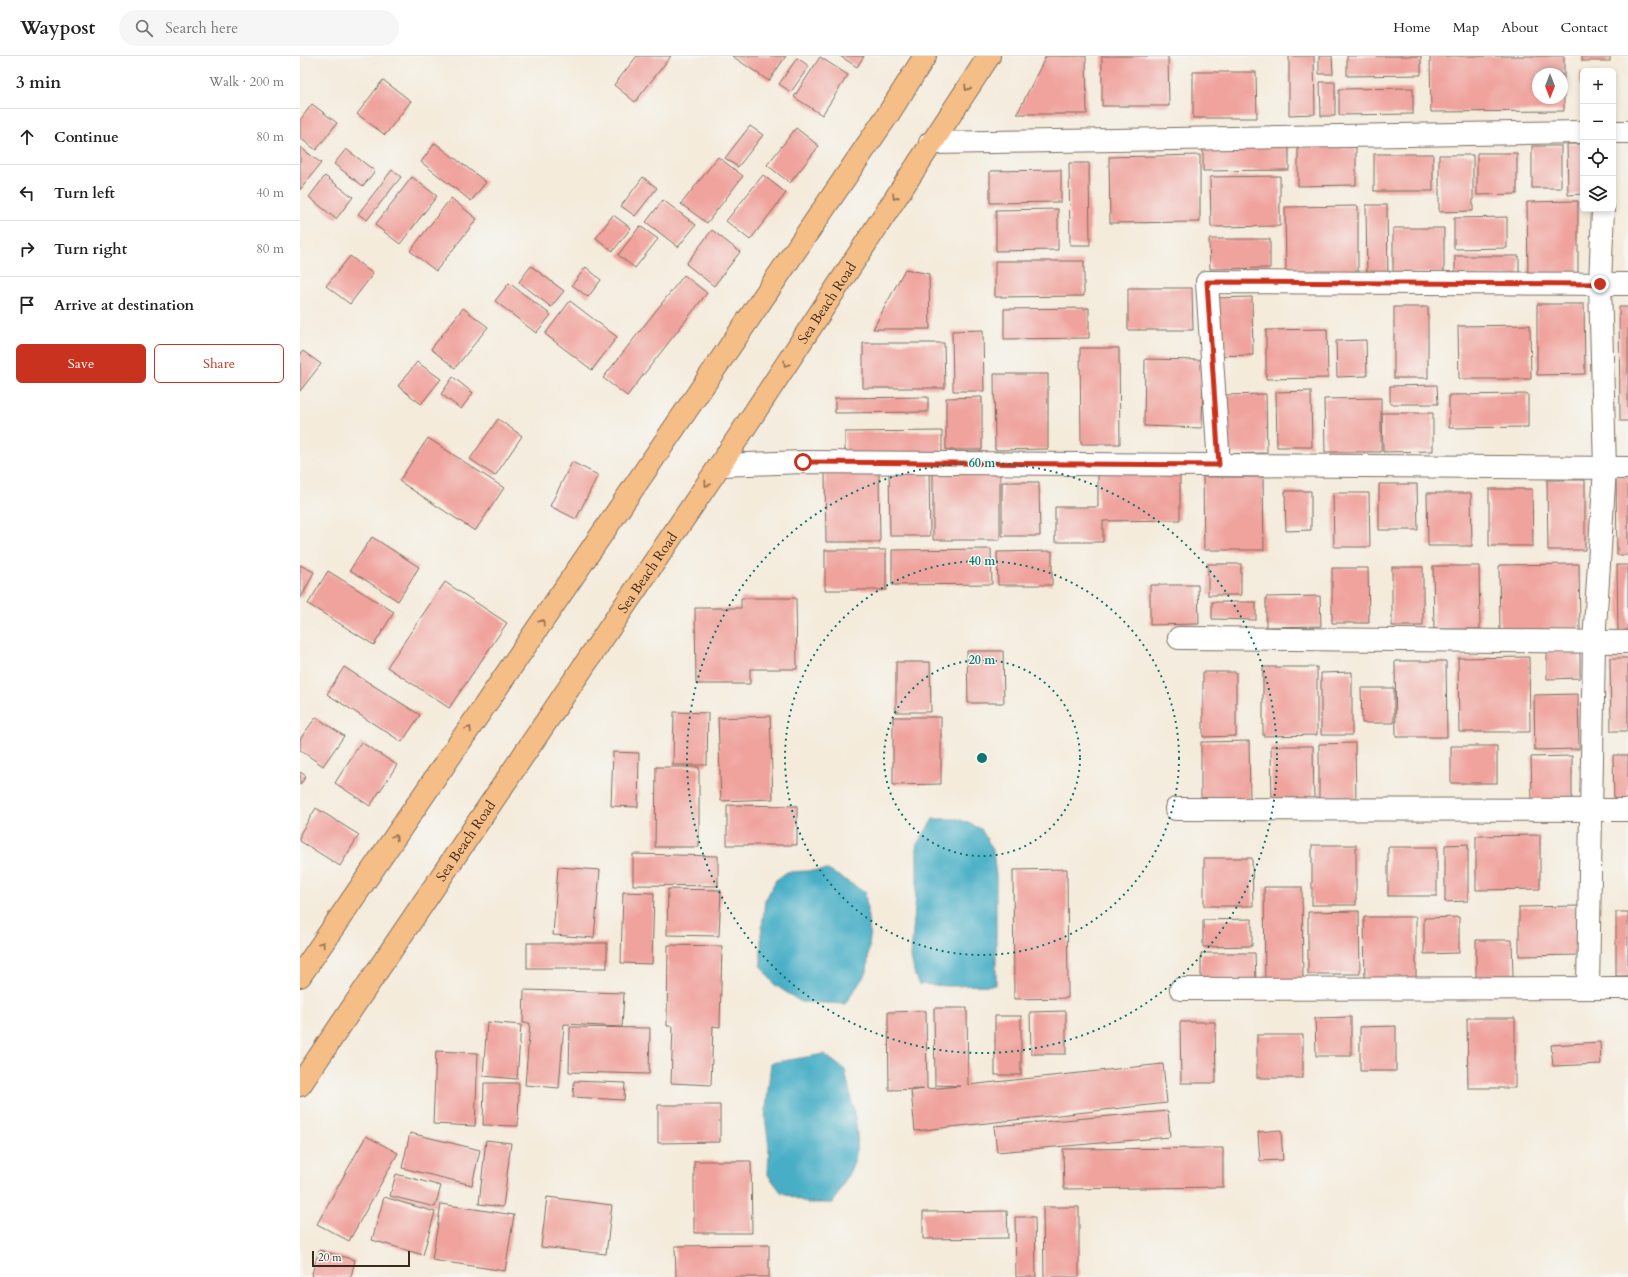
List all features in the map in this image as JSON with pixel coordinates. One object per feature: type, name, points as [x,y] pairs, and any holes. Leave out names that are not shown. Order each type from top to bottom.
[{"type":"main road","points":[[300,976],[887,116],[925,56]]},
{"type":"main road","name":"Sea Beach Road","points":[[300,1085],[720,465],[989,56]]},
{"type":"street","points":[[930,144],[1580,132]]},
{"type":"street","points":[[1616,132],[1628,132]]},
{"type":"street","points":[[1588,987],[1594,642],[1605,468],[1600,284],[1603,212]]},
{"type":"street","points":[[1219,465],[1207,282],[1628,284]]},
{"type":"street","points":[[720,465],[803,462],[1628,468]]},
{"type":"street","points":[[1179,638],[1628,642]]},
{"type":"street","points":[[1176,809],[1628,810]]},
{"type":"street","points":[[1181,989],[1628,988]]},
{"type":"water","points":[[933,819],[959,819],[981,829],[993,850],[996,876],[996,985],[946,986],[919,984],[915,976],[911,957],[917,881],[917,844]]},
{"type":"water","points":[[828,870],[865,892],[870,936],[867,972],[845,1004],[801,1002],[775,985],[761,966],[761,935],[765,901],[776,880],[787,872]]},
{"type":"water","points":[[824,1054],[845,1070],[857,1130],[857,1150],[851,1170],[833,1203],[807,1203],[781,1192],[768,1175],[769,1147],[765,1117],[771,1063]]},
{"type":"building","points":[[637,56],[671,56],[635,102],[614,85]]},
{"type":"building","points":[[732,56],[786,56],[769,81]]},
{"type":"building","points":[[840,56],[864,56],[857,67]]},
{"type":"building","points":[[1046,56],[1086,56],[1087,114],[1017,114]]},
{"type":"building","points":[[1102,56],[1168,56],[1169,106],[1102,106]]},
{"type":"building","points":[[1289,56],[1314,56],[1315,114],[1289,115]]},
{"type":"building","points":[[1319,56],[1332,56],[1333,74],[1319,74]]},
{"type":"building","points":[[1347,56],[1421,56],[1421,75],[1347,76]]},
{"type":"building","points":[[1430,56],[1564,56],[1564,68],[1532,68],[1532,104],[1564,104],[1564,111],[1431,112]]},
{"type":"building","points":[[1582,56],[1610,56],[1610,61],[1582,61]]},
{"type":"building","points":[[820,57],[848,75],[822,115],[794,97]]},
{"type":"building","points":[[797,58],[809,66],[791,92],[779,84]]},
{"type":"building","points":[[1193,72],[1256,72],[1257,118],[1193,118]]},
{"type":"building","points":[[383,80],[411,101],[385,135],[357,114]]},
{"type":"building","points":[[1320,82],[1335,82],[1335,116],[1321,116]]},
{"type":"building","points":[[1413,88],[1413,114],[1339,115],[1339,89]]},
{"type":"building","points":[[312,104],[337,123],[316,150],[300,138],[300,120]]},
{"type":"building","points":[[750,126],[763,135],[738,167],[725,158]]},
{"type":"building","points":[[796,128],[819,146],[790,183],[767,165]]},
{"type":"building","points":[[1203,140],[1289,140],[1289,170],[1203,171]]},
{"type":"building","points":[[435,143],[486,182],[471,201],[421,162]]},
{"type":"building","points":[[1567,144],[1580,144],[1580,194],[1568,195]]},
{"type":"building","points":[[1532,146],[1561,146],[1561,188],[1532,188]]},
{"type":"building","points":[[300,147],[321,163],[300,190]]},
{"type":"building","points":[[1298,147],[1356,147],[1356,185],[1298,186]]},
{"type":"building","points":[[346,149],[375,171],[363,186],[334,164]]},
{"type":"building","points":[[1477,153],[1517,153],[1517,194],[1477,195]]},
{"type":"building","points":[[1374,154],[1433,154],[1433,191],[1374,191]]},
{"type":"building","points":[[1200,155],[1200,222],[1110,223],[1109,157]]},
{"type":"building","points":[[1439,155],[1473,155],[1473,211],[1439,212]]},
{"type":"building","points":[[718,157],[743,176],[707,223],[681,204]]},
{"type":"building","points":[[1069,163],[1089,163],[1090,245],[1070,245]]},
{"type":"building","points":[[392,170],[401,177],[367,220],[358,214]]},
{"type":"building","points":[[1061,170],[1061,202],[990,203],[990,171]]},
{"type":"building","points":[[763,175],[786,193],[750,240],[726,221]]},
{"type":"building","points":[[325,176],[353,197],[336,219],[309,197]]},
{"type":"building","points":[[1280,176],[1280,226],[1211,227],[1210,177]]},
{"type":"building","points":[[412,177],[437,196],[400,244],[375,225]]},
{"type":"building","points":[[643,177],[657,188],[635,216],[621,206]]},
{"type":"building","points":[[451,198],[477,219],[436,271],[410,251]]},
{"type":"building","points":[[663,200],[696,225],[678,247],[646,222]]},
{"type":"building","points":[[1578,201],[1578,278],[1528,278],[1527,202]]},
{"type":"building","points":[[1366,205],[1387,205],[1388,279],[1367,279]]},
{"type":"building","points":[[1358,206],[1358,274],[1286,275],[1285,207]]},
{"type":"building","points":[[1058,209],[1058,250],[996,251],[996,210]]},
{"type":"building","points":[[613,215],[631,228],[613,251],[596,238]]},
{"type":"building","points":[[1507,217],[1507,248],[1454,249],[1454,218]]},
{"type":"building","points":[[640,226],[658,239],[635,268],[618,255]]},
{"type":"building","points":[[1393,228],[1444,228],[1444,273],[1393,274]]},
{"type":"building","points":[[712,230],[740,252],[714,286],[686,264]]},
{"type":"building","points":[[1209,239],[1270,239],[1270,268],[1210,269]]},
{"type":"building","points":[[350,256],[373,274],[350,304],[326,286]]},
{"type":"building","points":[[1455,256],[1519,256],[1519,276],[1455,277]]},
{"type":"building","points":[[995,261],[1084,261],[1084,296],[995,297]]},
{"type":"building","points":[[531,266],[564,291],[551,307],[519,282]]},
{"type":"building","points":[[586,267],[601,280],[588,297],[572,285]]},
{"type":"building","points":[[905,269],[929,274],[930,329],[873,329]]},
{"type":"building","points":[[684,275],[707,293],[627,396],[603,378]]},
{"type":"building","points":[[509,283],[551,315],[536,333],[495,301]]},
{"type":"building","points":[[1128,288],[1192,288],[1193,330],[1128,330]]},
{"type":"building","points":[[1252,297],[1253,355],[1214,356],[1213,298]]},
{"type":"building","points":[[570,301],[617,337],[592,370],[545,334]]},
{"type":"building","points":[[1537,304],[1584,304],[1585,374],[1537,375]]},
{"type":"building","points":[[1394,307],[1428,307],[1428,378],[1394,378]]},
{"type":"building","points":[[1619,307],[1628,307],[1628,421],[1620,421]]},
{"type":"building","points":[[463,308],[488,327],[455,368],[431,349]]},
{"type":"building","points":[[1089,308],[1089,338],[1004,339],[1004,309]]},
{"type":"building","points":[[1530,325],[1531,379],[1459,379],[1458,326]]},
{"type":"building","points":[[1327,329],[1328,378],[1266,379],[1266,330]]},
{"type":"building","points":[[983,330],[984,391],[953,391],[952,331]]},
{"type":"building","points":[[1366,340],[1367,376],[1337,377],[1336,341]]},
{"type":"building","points":[[863,343],[944,343],[945,388],[863,388]]},
{"type":"building","points":[[1080,348],[1119,348],[1120,444],[1081,444]]},
{"type":"building","points":[[303,351],[321,364],[300,391],[300,354]]},
{"type":"building","points":[[1145,359],[1203,360],[1202,428],[1144,426]]},
{"type":"building","points":[[417,362],[441,379],[421,404],[398,386]]},
{"type":"building","points":[[994,374],[1048,374],[1048,449],[995,450]]},
{"type":"building","points":[[453,377],[473,393],[461,409],[441,394]]},
{"type":"building","points":[[1437,385],[1438,404],[1390,404],[1390,386]]},
{"type":"building","points":[[1311,391],[1312,447],[1277,447],[1276,392]]},
{"type":"building","points":[[1266,394],[1267,453],[1224,454],[1223,395]]},
{"type":"building","points":[[1528,394],[1528,427],[1449,428],[1449,395]]},
{"type":"building","points":[[928,397],[928,412],[835,413],[835,398]]},
{"type":"building","points":[[982,397],[982,450],[946,450],[946,398]]},
{"type":"building","points":[[1381,398],[1381,452],[1325,452],[1324,399]]},
{"type":"building","points":[[1382,413],[1433,413],[1433,451],[1383,452]]},
{"type":"building","points":[[498,419],[522,436],[495,476],[470,459]]},
{"type":"building","points":[[942,431],[942,458],[845,458],[845,432]]},
{"type":"building","points":[[428,438],[504,488],[475,531],[399,481]]},
{"type":"building","points":[[572,462],[598,475],[576,519],[550,506]]},
{"type":"building","points":[[1180,462],[1180,520],[1103,521],[1103,542],[1055,542],[1055,507],[1098,507],[1098,463]]},
{"type":"building","points":[[1000,465],[1000,540],[933,540],[933,466]]},
{"type":"building","points":[[889,468],[929,468],[930,536],[890,536]]},
{"type":"building","points":[[879,471],[880,542],[826,542],[825,472]]},
{"type":"building","points":[[1616,475],[1628,475],[1628,555],[1617,555]]},
{"type":"building","points":[[1203,477],[1263,477],[1264,550],[1204,550]]},
{"type":"building","points":[[1547,480],[1585,480],[1585,550],[1548,550]]},
{"type":"building","points":[[1002,482],[1039,482],[1040,536],[1002,536]]},
{"type":"building","points":[[1379,484],[1417,484],[1418,530],[1379,530]]},
{"type":"building","points":[[1489,489],[1532,489],[1533,546],[1489,546]]},
{"type":"building","points":[[1285,491],[1311,491],[1311,530],[1286,531]]},
{"type":"building","points":[[1333,493],[1369,493],[1370,547],[1334,547]]},
{"type":"building","points":[[1427,493],[1471,493],[1472,546],[1428,546]]},
{"type":"building","points":[[372,537],[419,567],[398,601],[350,570]]},
{"type":"building","points":[[991,549],[992,584],[892,585],[892,550]]},
{"type":"building","points":[[825,550],[886,550],[886,590],[825,590]]},
{"type":"building","points":[[1052,551],[1052,585],[998,585],[997,552]]},
{"type":"building","points":[[1208,564],[1241,564],[1241,595],[1208,595]]},
{"type":"building","points":[[1579,564],[1580,631],[1500,631],[1499,565]]},
{"type":"building","points":[[300,565],[314,572],[300,600]]},
{"type":"building","points":[[1617,565],[1628,565],[1628,630],[1618,631]]},
{"type":"building","points":[[1433,566],[1479,566],[1480,629],[1434,629]]},
{"type":"building","points":[[1392,567],[1423,567],[1423,626],[1392,626]]},
{"type":"building","points":[[1332,568],[1368,568],[1369,623],[1332,623]]},
{"type":"building","points":[[328,571],[394,612],[374,645],[308,604]]},
{"type":"building","points":[[445,582],[507,623],[449,708],[387,667]]},
{"type":"building","points":[[1150,585],[1198,585],[1199,624],[1150,625]]},
{"type":"building","points":[[1320,596],[1321,626],[1266,627],[1266,597]]},
{"type":"building","points":[[741,598],[796,598],[797,669],[750,669],[750,684],[696,684],[695,608],[741,608]]},
{"type":"building","points":[[1212,602],[1256,602],[1256,620],[1212,619]]},
{"type":"building","points":[[967,651],[1003,651],[1004,703],[968,703]]},
{"type":"building","points":[[1547,652],[1580,652],[1580,678],[1547,679]]},
{"type":"building","points":[[1529,657],[1530,732],[1459,732],[1458,658]]},
{"type":"building","points":[[1610,658],[1628,658],[1628,731],[1611,731]]},
{"type":"building","points":[[1395,661],[1446,661],[1447,737],[1396,737]]},
{"type":"building","points":[[896,662],[930,662],[931,712],[896,712]]},
{"type":"building","points":[[344,667],[420,715],[402,742],[327,694]]},
{"type":"building","points":[[1263,667],[1317,667],[1317,735],[1263,736]]},
{"type":"building","points":[[1203,672],[1236,672],[1236,736],[1203,737]]},
{"type":"building","points":[[1352,672],[1352,735],[1321,735],[1321,673]]},
{"type":"building","points":[[1361,688],[1394,688],[1394,723],[1362,723]]},
{"type":"building","points":[[1578,694],[1579,749],[1535,750],[1534,695]]},
{"type":"building","points":[[674,712],[708,713],[707,765],[673,765]]},
{"type":"building","points":[[770,716],[773,799],[721,801],[718,718]]},
{"type":"building","points":[[316,717],[344,736],[323,766],[300,750],[300,739]]},
{"type":"building","points":[[893,717],[941,717],[941,784],[893,785]]},
{"type":"building","points":[[1249,741],[1250,799],[1201,799],[1201,742]]},
{"type":"building","points":[[361,742],[397,765],[370,806],[335,783]]},
{"type":"building","points":[[1355,743],[1356,800],[1319,801],[1319,744]]},
{"type":"building","points":[[1271,746],[1313,746],[1314,802],[1272,802]]},
{"type":"building","points":[[1451,746],[1497,746],[1497,783],[1451,783]]},
{"type":"building","points":[[613,752],[639,753],[638,807],[611,806]]},
{"type":"building","points":[[1613,755],[1628,755],[1628,801],[1614,801]]},
{"type":"building","points":[[1572,756],[1572,800],[1532,801],[1531,757]]},
{"type":"building","points":[[656,767],[699,767],[699,847],[655,847]]},
{"type":"building","points":[[300,772],[306,776],[300,785]]},
{"type":"building","points":[[727,805],[797,806],[797,845],[727,845]]},
{"type":"building","points":[[316,808],[359,835],[340,866],[300,841],[300,834]]},
{"type":"building","points":[[1540,835],[1540,889],[1476,890],[1476,836]]},
{"type":"building","points":[[1468,844],[1468,901],[1445,902],[1445,845]]},
{"type":"building","points":[[1312,845],[1356,845],[1356,905],[1312,905]]},
{"type":"building","points":[[1388,847],[1437,847],[1437,896],[1388,896]]},
{"type":"building","points":[[633,854],[718,856],[718,886],[633,885]]},
{"type":"building","points":[[1204,858],[1252,858],[1253,906],[1204,906]]},
{"type":"building","points":[[558,867],[600,870],[594,938],[553,935]]},
{"type":"building","points":[[1067,869],[1068,998],[1014,999],[1013,870]]},
{"type":"building","points":[[1264,887],[1302,887],[1303,982],[1265,982]]},
{"type":"building","points":[[668,889],[721,890],[719,936],[667,935]]},
{"type":"building","points":[[623,892],[654,893],[652,964],[621,963]]},
{"type":"building","points":[[1580,906],[1580,955],[1519,956],[1519,907]]},
{"type":"building","points":[[1359,911],[1360,974],[1308,974],[1308,912]]},
{"type":"building","points":[[1616,912],[1628,912],[1628,976],[1616,976]]},
{"type":"building","points":[[1364,917],[1416,917],[1416,982],[1365,983]]},
{"type":"building","points":[[1459,917],[1459,953],[1424,954],[1424,918]]},
{"type":"building","points":[[1252,919],[1252,946],[1203,947],[1203,920]]},
{"type":"building","points":[[1476,940],[1512,940],[1513,977],[1476,978]]},
{"type":"building","points":[[527,943],[607,943],[607,968],[527,968]]},
{"type":"building","points":[[668,945],[722,946],[720,1027],[713,1026],[711,1085],[671,1083],[673,1026],[667,1026]]},
{"type":"building","points":[[1201,953],[1255,953],[1256,982],[1201,983]]},
{"type":"building","points":[[524,990],[624,993],[622,1027],[564,1024],[559,1088],[525,1085],[530,1023],[523,1023]]},
{"type":"building","points":[[934,1008],[967,1008],[968,1085],[1163,1064],[1167,1103],[915,1131],[911,1091],[924,1089],[889,1090],[888,1012],[926,1011],[927,1089],[960,1086],[935,1085]]},
{"type":"building","points":[[1066,1011],[1066,1054],[1031,1054],[1030,1012]]},
{"type":"building","points":[[995,1016],[1021,1016],[1021,1075],[995,1075]]},
{"type":"building","points":[[1351,1017],[1351,1056],[1316,1056],[1315,1018]]},
{"type":"building","points":[[1467,1018],[1515,1018],[1515,1088],[1468,1088]]},
{"type":"building","points":[[487,1022],[521,1025],[517,1079],[483,1076]]},
{"type":"building","points":[[1180,1022],[1215,1022],[1216,1083],[1181,1083]]},
{"type":"building","points":[[1396,1026],[1396,1071],[1360,1071],[1360,1027]]},
{"type":"building","points":[[570,1027],[650,1028],[649,1074],[569,1072]]},
{"type":"building","points":[[1257,1035],[1303,1035],[1303,1078],[1257,1078]]},
{"type":"building","points":[[1600,1042],[1601,1064],[1553,1066],[1551,1045]]},
{"type":"building","points":[[436,1051],[478,1053],[475,1126],[433,1124]]},
{"type":"building","points":[[574,1081],[625,1083],[624,1100],[573,1097]]},
{"type":"building","points":[[484,1083],[519,1083],[518,1126],[483,1125]]},
{"type":"building","points":[[658,1105],[720,1105],[720,1142],[658,1143]]},
{"type":"building","points":[[1168,1111],[1170,1137],[997,1152],[994,1126]]},
{"type":"building","points":[[1281,1130],[1283,1160],[1260,1161],[1258,1132]]},
{"type":"building","points":[[410,1133],[480,1150],[472,1185],[402,1168]]},
{"type":"building","points":[[366,1136],[398,1153],[349,1241],[317,1224]]},
{"type":"building","points":[[486,1140],[511,1143],[503,1207],[479,1204]]},
{"type":"building","points":[[1223,1148],[1223,1187],[1064,1189],[1063,1149]]},
{"type":"building","points":[[694,1161],[751,1161],[752,1233],[694,1233]]},
{"type":"building","points":[[396,1174],[441,1186],[435,1207],[390,1196]]},
{"type":"building","points":[[384,1197],[435,1212],[423,1255],[372,1240]]},
{"type":"building","points":[[547,1197],[612,1205],[606,1254],[541,1247]]},
{"type":"building","points":[[441,1204],[514,1215],[505,1271],[432,1260]]},
{"type":"building","points":[[1043,1207],[1079,1207],[1079,1277],[1044,1277]]},
{"type":"building","points":[[1007,1211],[1008,1238],[923,1239],[923,1212]]},
{"type":"building","points":[[1015,1217],[1035,1217],[1036,1277],[1016,1277]]},
{"type":"building","points":[[769,1245],[769,1277],[676,1277],[675,1246]]},
{"type":"building","points":[[319,1250],[355,1260],[351,1277],[311,1277]]},
{"type":"route","points":[[803,462],[1219,465],[1207,282],[1600,284]]}]
